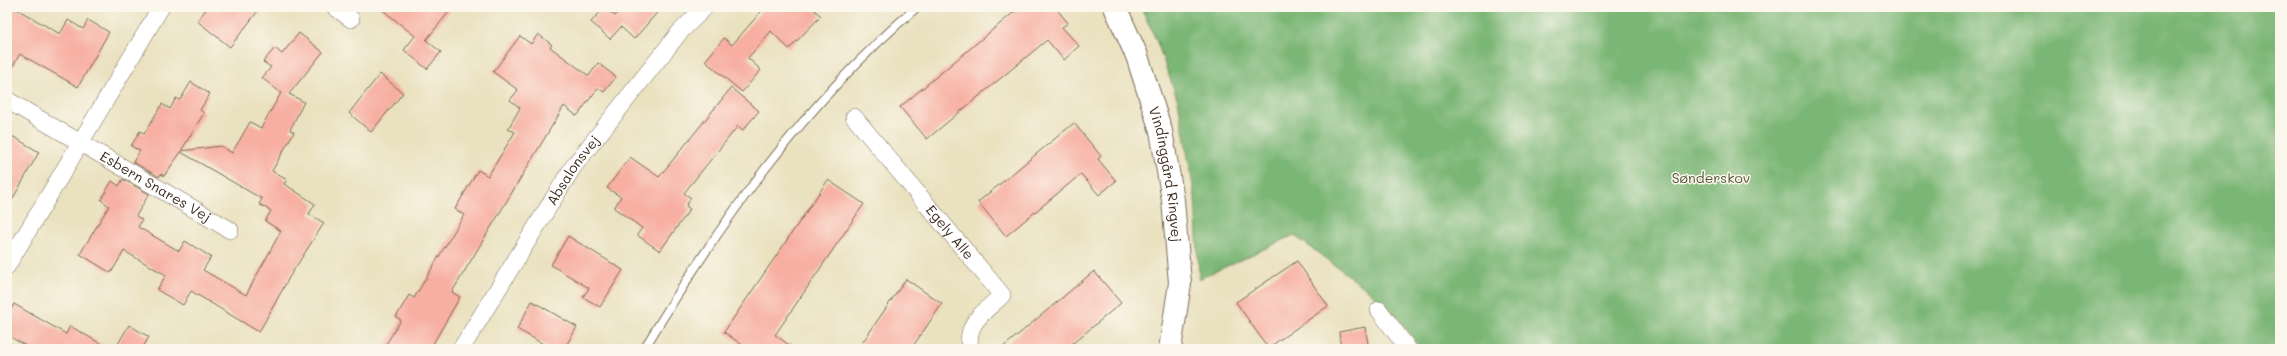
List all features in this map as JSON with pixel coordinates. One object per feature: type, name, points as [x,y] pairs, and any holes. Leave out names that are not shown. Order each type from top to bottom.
[{"type":"street","points":[[7,266],[161,7]]},
{"type":"street","points":[[335,7],[351,19]]},
{"type":"street","name":"Absalonsvej","points":[[461,349],[573,167],[679,33],[705,7]]},
{"type":"street","name":"Vindinggård Ringvej","points":[[1115,7],[1137,56],[1161,131],[1173,200],[1180,283],[1170,349]]},
{"type":"street","name":"Esbern Snares Vej","points":[[7,100],[230,230]]},
{"type":"street","name":"Egely Alle","points":[[854,117],[1002,294],[972,324],[968,337],[970,349]]},
{"type":"street","points":[[1379,310],[1408,349]]},
{"type":"lane","points":[[644,349],[704,253],[753,181],[808,114],[852,66],[917,7]]},
{"type":"green space","name":"Sønderskov","points":[[1141,7],[2280,7],[2280,349],[1421,349],[1398,318],[1369,291],[1294,235],[1199,279],[1195,197],[1178,101],[1157,42]]},
{"type":"building","points":[[7,7],[13,7],[60,34],[68,20],[83,29],[88,20],[109,32],[78,87],[20,54],[7,76]]},
{"type":"building","points":[[208,7],[261,7],[230,47],[197,21]]},
{"type":"building","points":[[379,7],[453,7],[426,40],[441,52],[427,69],[404,50],[415,36]]},
{"type":"building","points":[[605,7],[615,16],[623,7],[662,7],[634,39],[621,27],[610,39],[591,22]]},
{"type":"building","points":[[765,7],[811,7],[821,16],[789,49],[771,31],[748,58],[761,70],[742,92],[705,61],[724,38],[732,45]]},
{"type":"building","points":[[1020,7],[1055,7],[1068,23],[1062,27],[1079,46],[1064,60],[1047,40],[927,139],[900,107]]},
{"type":"building","points":[[299,33],[323,52],[289,94],[304,102],[290,130],[294,132],[272,171],[287,180],[284,184],[315,204],[309,214],[324,223],[290,276],[259,332],[191,291],[183,305],[157,290],[166,275],[124,251],[111,273],[80,254],[109,206],[101,200],[112,181],[119,186],[123,179],[149,194],[136,216],[142,220],[138,227],[179,251],[185,241],[211,257],[203,270],[246,295],[281,231],[265,221],[271,211],[259,204],[262,199],[181,152],[164,176],[161,174],[159,177],[133,162],[140,151],[131,146],[140,131],[144,134],[162,104],[170,109],[176,98],[180,100],[191,82],[210,94],[200,110],[204,113],[181,151],[221,146],[232,153],[250,122],[261,128],[281,93],[262,78],[271,67],[263,62],[275,48],[282,54]]},
{"type":"building","points":[[538,34],[552,45],[550,47],[589,76],[598,63],[616,77],[604,92],[598,88],[577,116],[564,106],[452,292],[460,297],[430,349],[383,349],[401,320],[396,317],[409,295],[414,298],[464,215],[455,209],[478,170],[488,176],[515,132],[508,129],[520,108],[510,100],[518,90],[493,72],[520,36],[531,44]]},
{"type":"building","points":[[380,74],[403,93],[371,132],[349,113]]},
{"type":"building","points":[[731,88],[759,111],[743,130],[738,126],[684,193],[691,198],[686,206],[690,209],[660,251],[637,235],[642,228],[614,208],[621,197],[607,188],[630,157],[659,177]]},
{"type":"building","points":[[1074,123],[1101,156],[1098,159],[1116,181],[1099,195],[1081,174],[1006,236],[978,202]]},
{"type":"building","points":[[7,133],[39,152],[7,209]]},
{"type":"building","points":[[828,180],[864,204],[775,335],[795,349],[748,349],[724,332]]},
{"type":"building","points":[[568,236],[623,270],[600,307],[583,297],[589,288],[551,265]]},
{"type":"building","points":[[1297,261],[1328,306],[1268,348],[1236,302]]},
{"type":"building","points":[[1094,271],[1121,303],[1066,349],[1001,349]]},
{"type":"building","points":[[906,279],[942,304],[911,349],[858,349]]},
{"type":"building","points":[[532,301],[577,327],[564,349],[552,349],[517,329]]},
{"type":"building","points":[[14,304],[66,334],[70,326],[110,349],[31,349],[7,335],[7,316]]},
{"type":"building","points":[[129,325],[149,337],[142,349],[115,349]]},
{"type":"building","points":[[1365,327],[1369,349],[1341,349],[1339,332]]}]
